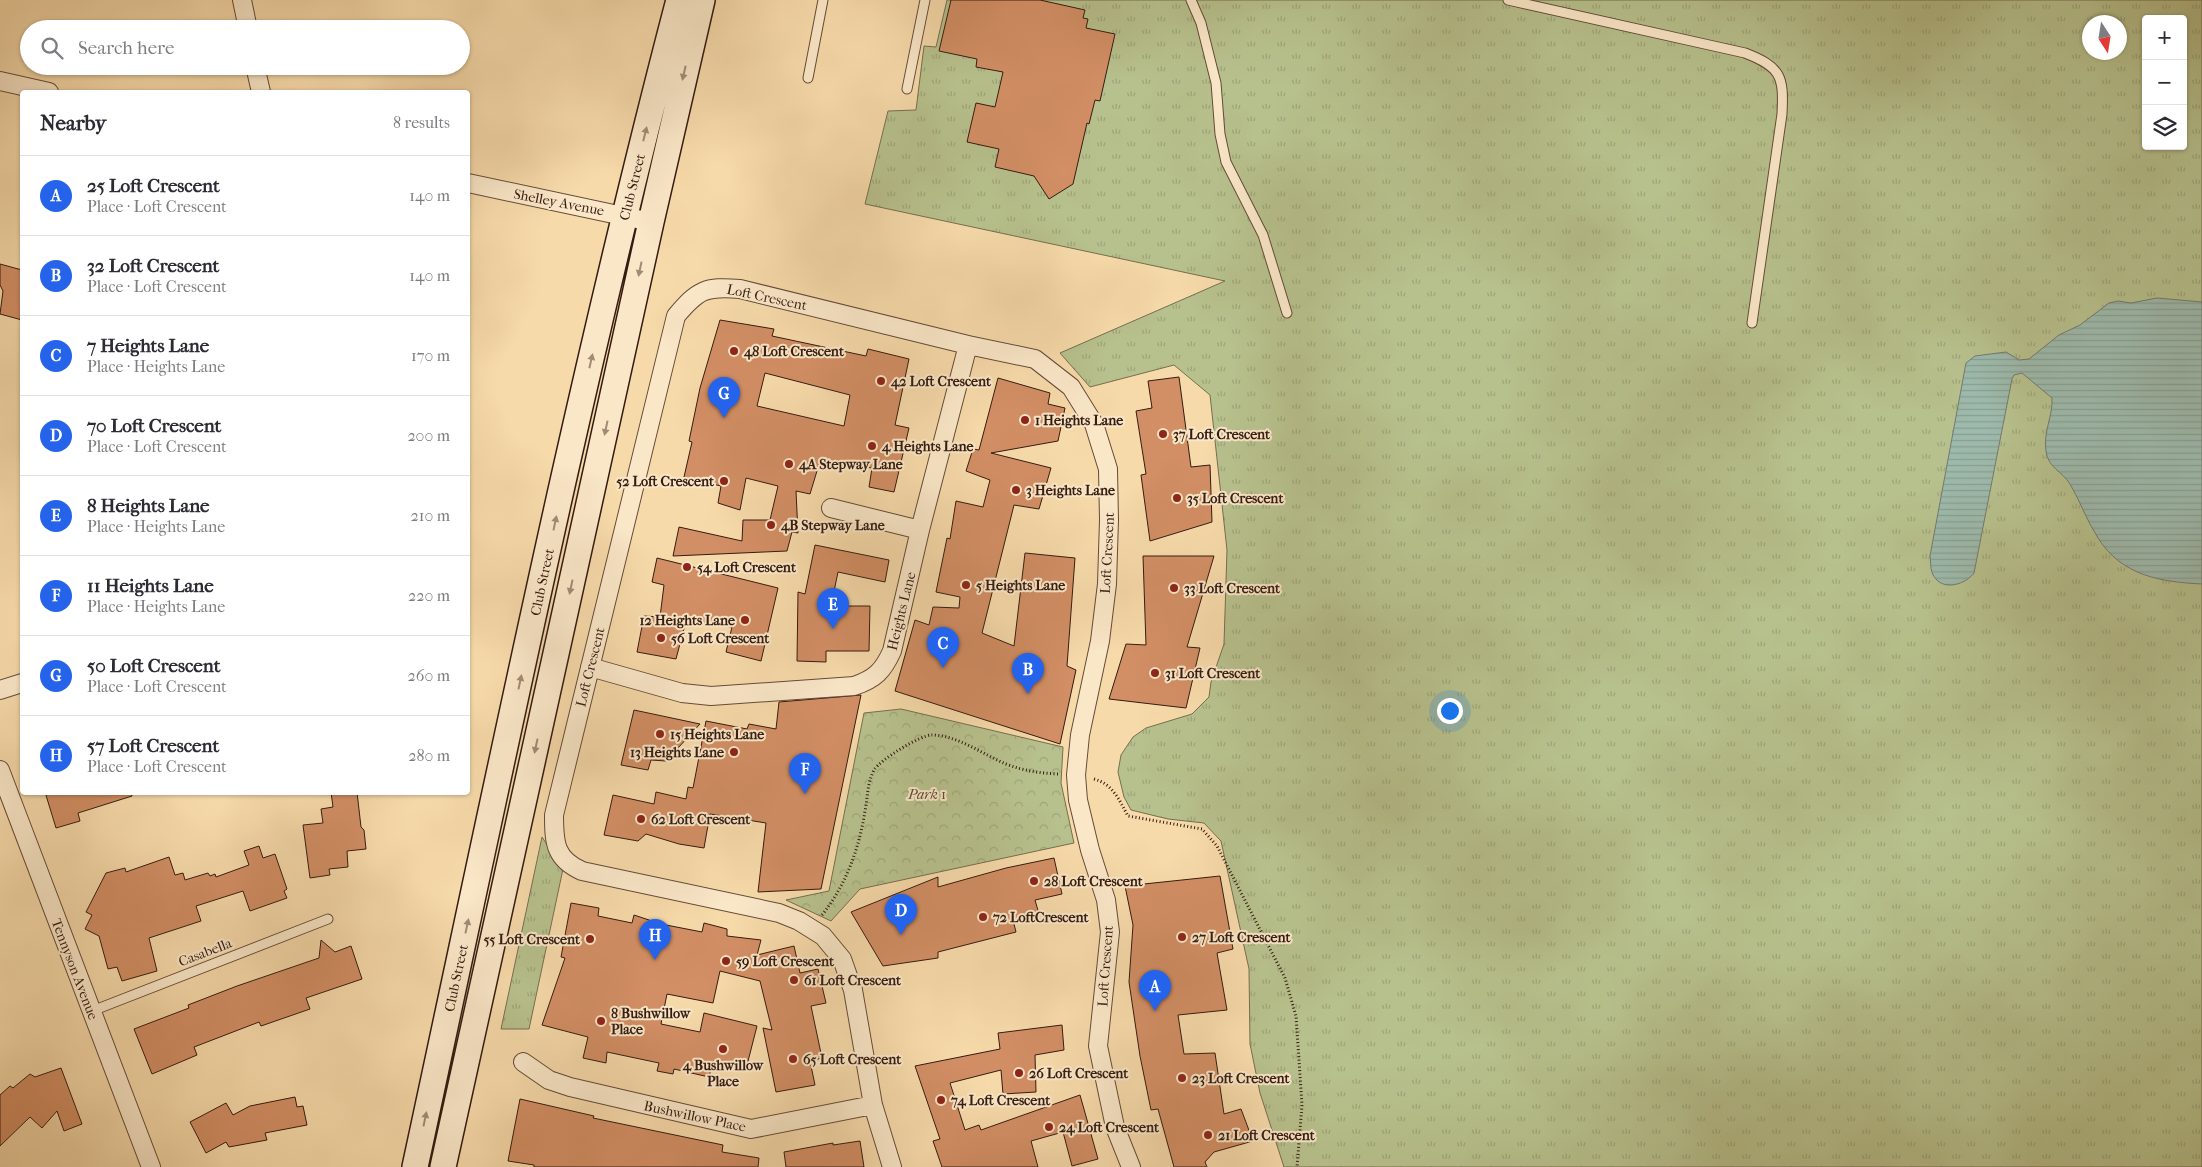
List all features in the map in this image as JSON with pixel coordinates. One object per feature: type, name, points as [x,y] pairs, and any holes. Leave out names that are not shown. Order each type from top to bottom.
[{"type":"main road","name":"Club Street","points":[[415,1167],[568,460],[625,215],[679,0]]},
{"type":"main road","name":"Club Street","points":[[443,1167],[651,222],[702,0]]},
{"type":"street","points":[[242,0],[246,20]]},
{"type":"street","points":[[257,75],[261,90]]},
{"type":"street","points":[[0,81],[40,90]]},
{"type":"street","name":"Shelley Avenue","points":[[470,183],[651,222]]},
{"type":"street","name":"Loft Crescent","points":[[892,1167],[873,1104],[853,990],[842,959],[823,936],[799,921],[779,913],[582,871],[569,865],[559,853],[554,835],[554,816],[676,316],[692,297],[716,287],[740,288],[968,346],[1035,360],[1071,387],[1094,424],[1108,469],[1107,584],[1100,641],[1080,735],[1076,775],[1078,800],[1090,850],[1106,900],[1110,932],[1098,1046],[1115,1127],[1131,1167]]},
{"type":"street","name":"Heights Lane","points":[[590,667],[682,693],[711,696],[854,686],[867,682],[884,669],[892,651],[920,530],[968,346]]},
{"type":"street","points":[[831,508],[920,530]]},
{"type":"street","points":[[0,690],[20,684]]},
{"type":"street","name":"Tennyson Avenue","points":[[0,770],[151,1167]]},
{"type":"street","name":"Bushwillow Place","points":[[523,1062],[549,1080],[570,1087],[751,1128],[873,1104]]},
{"type":"lane","points":[[808,78],[823,0]]},
{"type":"lane","points":[[907,89],[925,0]]},
{"type":"lane","points":[[1191,0],[1201,23],[1216,83],[1224,157],[1263,235],[1287,313]]},
{"type":"lane","points":[[1508,0],[1745,53],[1765,60],[1778,73],[1783,89],[1782,114],[1752,323]]},
{"type":"lane","name":"Casabella","points":[[92,1011],[328,919]]},
{"type":"green space","points":[[947,0],[2202,0],[2202,1167],[1284,1167],[1260,1093],[1250,1044],[1249,969],[1221,841],[1204,823],[1168,819],[1131,810],[1124,797],[1118,772],[1121,755],[1133,737],[1146,728],[1192,714],[1209,697],[1211,682],[1224,644],[1227,550],[1210,395],[1174,365],[1090,387],[1060,353],[1225,281],[865,204],[888,111],[916,110],[924,46],[936,47]]},
{"type":"green space","name":"Park 1","points":[[901,709],[1063,747],[1061,783],[1074,843],[860,889],[831,921],[786,900],[829,891],[864,713]]},
{"type":"green space","points":[[542,837],[563,869],[529,1029],[501,1029]]},
{"type":"shaded area","points":[[2157,298],[2202,302],[2202,584],[2157,579],[2144,575],[2119,561],[2108,551],[2094,531],[2070,484],[2049,462],[2047,457],[2045,444],[2052,398],[2022,373],[2014,375],[2012,379],[1974,573],[1967,580],[1956,584],[1945,585],[1940,583],[1933,574],[1930,556],[1966,363],[1975,356],[2006,352],[2019,360],[2029,359],[2059,335],[2080,325],[2109,303],[2118,301],[2131,303]]},
{"type":"building","points":[[951,0],[1040,0],[1085,10],[1083,18],[1088,19],[1086,28],[1115,34],[1100,101],[1095,100],[1089,124],[1087,123],[1073,184],[1049,199],[1034,176],[995,167],[999,149],[967,142],[976,103],[995,107],[1003,72],[976,67],[977,59],[939,51]]},
{"type":"building","points":[[0,264],[20,269],[20,319],[0,314],[3,291],[0,285]]},
{"type":"building","points":[[720,320],[774,329],[772,336],[866,356],[868,349],[909,359],[895,425],[909,428],[894,492],[869,487],[872,468],[820,461],[810,494],[796,491],[798,533],[792,532],[787,551],[673,556],[679,527],[742,541],[743,520],[770,520],[778,486],[746,478],[740,510],[718,503],[721,486],[684,477],[692,442],[689,441],[700,388]],"holes":[[[765,373],[850,395],[844,426],[757,406]]]},
{"type":"building","points":[[1179,377],[1191,467],[1210,465],[1212,522],[1150,541],[1141,475],[1146,474],[1136,411],[1152,408],[1148,381]]},
{"type":"building","points":[[998,378],[1050,393],[1048,404],[1065,408],[1058,441],[991,453],[1051,468],[1039,509],[1014,505],[982,633],[1014,646],[1025,553],[1075,558],[1067,666],[1076,670],[1060,744],[895,691],[915,620],[929,625],[933,607],[959,608],[960,597],[936,592],[947,538],[950,539],[956,501],[983,507],[990,480],[966,471],[973,449],[979,450]]},
{"type":"building","points":[[815,545],[889,560],[885,582],[838,572],[831,606],[870,606],[869,651],[826,651],[826,662],[797,661],[798,592],[805,594]]},
{"type":"building","points":[[1143,556],[1214,556],[1187,647],[1200,648],[1186,708],[1109,699],[1126,644],[1146,645]]},
{"type":"building","points":[[657,558],[778,588],[761,661],[726,652],[732,627],[686,621],[676,659],[637,652],[644,616],[660,617],[664,585],[652,582]]},
{"type":"building","points":[[861,695],[821,889],[758,892],[766,823],[710,814],[704,848],[679,844],[646,834],[638,841],[604,835],[613,795],[654,804],[656,792],[686,799],[688,787],[693,788],[706,721],[747,729],[749,724],[776,729],[779,702]]},
{"type":"building","name":"15 Heights Lane","points":[[634,710],[700,724],[666,761],[651,760],[648,770],[621,765]]},
{"type":"building","points":[[46,795],[132,795],[78,813],[80,821],[56,828]]},
{"type":"building","points":[[331,795],[357,795],[366,849],[347,851],[348,867],[329,869],[330,875],[310,878],[303,825],[323,823],[321,809],[333,807]]},
{"type":"building","points":[[259,846],[263,858],[275,854],[287,889],[284,891],[287,898],[250,911],[243,891],[196,906],[201,921],[149,938],[157,971],[122,981],[117,967],[108,969],[99,936],[85,929],[92,915],[86,912],[106,873],[125,868],[126,872],[169,857],[175,875],[183,873],[185,880],[208,873],[210,876],[215,874],[216,877],[249,865],[244,851]]},
{"type":"building","points":[[1054,858],[1062,894],[1035,900],[1039,914],[1013,920],[1016,932],[938,952],[938,958],[883,966],[851,912],[938,877],[938,887],[1006,868]]},
{"type":"building","points":[[1220,876],[1233,949],[1217,953],[1227,1010],[1178,1015],[1184,1054],[1215,1053],[1224,1114],[1241,1109],[1253,1141],[1214,1152],[1205,1162],[1207,1167],[1174,1167],[1158,1109],[1151,1110],[1140,1056],[1129,982],[1133,925],[1125,886]]},
{"type":"building","points":[[571,903],[599,908],[598,916],[632,923],[634,915],[661,924],[702,932],[704,923],[727,929],[727,936],[761,940],[757,955],[794,946],[800,973],[818,969],[826,1003],[811,1006],[822,1058],[810,1061],[815,1085],[776,1092],[763,1028],[772,1030],[760,981],[720,971],[713,1003],[667,994],[661,1024],[700,1032],[704,1013],[757,1026],[746,1069],[713,1061],[709,1077],[674,1069],[673,1074],[657,1071],[659,1063],[607,1052],[606,1063],[583,1058],[588,1037],[542,1025],[565,958],[561,957]]},
{"type":"building","points":[[321,940],[335,952],[351,946],[362,979],[306,998],[310,1009],[261,1026],[259,1022],[194,1047],[197,1055],[152,1074],[134,1029],[189,1008],[188,1005],[237,986],[319,958]]},
{"type":"building","points":[[1062,1025],[1064,1050],[1035,1055],[1036,1092],[1003,1094],[1001,1070],[950,1083],[965,1130],[979,1125],[981,1130],[1080,1095],[1098,1159],[1072,1166],[1063,1132],[1031,1141],[1038,1167],[942,1167],[933,1141],[940,1139],[915,1066],[1000,1049],[998,1033]]},
{"type":"building","points":[[61,1068],[82,1124],[64,1131],[57,1111],[42,1128],[30,1117],[0,1146],[0,1095],[10,1086],[13,1088],[30,1074],[35,1077]]},
{"type":"building","points":[[295,1097],[297,1107],[303,1106],[307,1125],[265,1133],[267,1140],[229,1147],[226,1142],[206,1153],[190,1122],[226,1103],[233,1115],[250,1106]]},
{"type":"building","points":[[520,1099],[594,1116],[593,1118],[723,1145],[722,1152],[759,1158],[758,1167],[534,1167],[534,1165],[508,1161]]},
{"type":"building","points":[[860,1141],[864,1167],[786,1167],[784,1152],[833,1143],[833,1145]]},
{"type":"place","name":"48 Loft Crescent","points":[[734,351]]},
{"type":"place","name":"42 Loft Crescent","points":[[881,381]]},
{"type":"place","name":"50 Loft Crescent","points":[[724,418]]},
{"type":"place","name":"1 Heights Lane","points":[[1025,420]]},
{"type":"place","name":"37 Loft Crescent","points":[[1163,434]]},
{"type":"place","name":"4 Heights Lane","points":[[872,446]]},
{"type":"place","name":"4A Stepway Lane","points":[[789,464]]},
{"type":"place","name":"52 Loft Crescent","points":[[724,481]]},
{"type":"place","name":"3 Heights Lane","points":[[1016,490]]},
{"type":"place","name":"35 Loft Crescent","points":[[1177,498]]},
{"type":"place","name":"4B Stepway Lane","points":[[771,525]]},
{"type":"place","name":"54 Loft Crescent","points":[[687,567]]},
{"type":"place","name":"5 Heights Lane","points":[[966,585]]},
{"type":"place","name":"33 Loft Crescent","points":[[1174,588]]},
{"type":"place","name":"12 Heights Lane","points":[[745,620]]},
{"type":"place","name":"8 Heights Lane","points":[[833,629]]},
{"type":"place","name":"56 Loft Crescent","points":[[661,638]]},
{"type":"place","name":"7 Heights Lane","points":[[943,668]]},
{"type":"place","name":"31 Loft Crescent","points":[[1155,673]]},
{"type":"place","name":"32 Loft Crescent","points":[[1028,694]]},
{"type":"place","name":"15 Heights Lane","points":[[660,734]]},
{"type":"place","name":"13 Heights Lane","points":[[734,752]]},
{"type":"place","name":"11 Heights Lane","points":[[805,794]]},
{"type":"place","name":"62 Loft Crescent","points":[[641,819]]},
{"type":"place","name":"28 Loft Crescent","points":[[1034,881]]},
{"type":"place","name":"72 LoftCrescent","points":[[983,917]]},
{"type":"place","name":"70 Loft Crescent","points":[[901,935]]},
{"type":"place","name":"27 Loft Crescent","points":[[1182,937]]},
{"type":"place","name":"55 Loft Crescent","points":[[590,939]]},
{"type":"place","name":"57 Loft Crescent","points":[[655,960]]},
{"type":"place","name":"59 Loft Crescent","points":[[726,961]]},
{"type":"place","name":"61 Loft Crescent","points":[[794,980]]},
{"type":"place","name":"25 Loft Crescent","points":[[1155,1011]]},
{"type":"place","name":"8 Bushwillow Place","points":[[601,1021]]},
{"type":"place","name":"4 Bushwillow Place","points":[[723,1049]]},
{"type":"place","name":"65 Loft Crescent","points":[[793,1059]]},
{"type":"place","name":"26 Loft Crescent","points":[[1019,1073]]},
{"type":"place","name":"23 Loft Crescent","points":[[1182,1078]]},
{"type":"place","name":"74 Loft Crescent","points":[[941,1100]]},
{"type":"place","name":"24 Loft Crescent","points":[[1049,1127]]},
{"type":"place","name":"21 Loft Crescent","points":[[1208,1135]]}]
